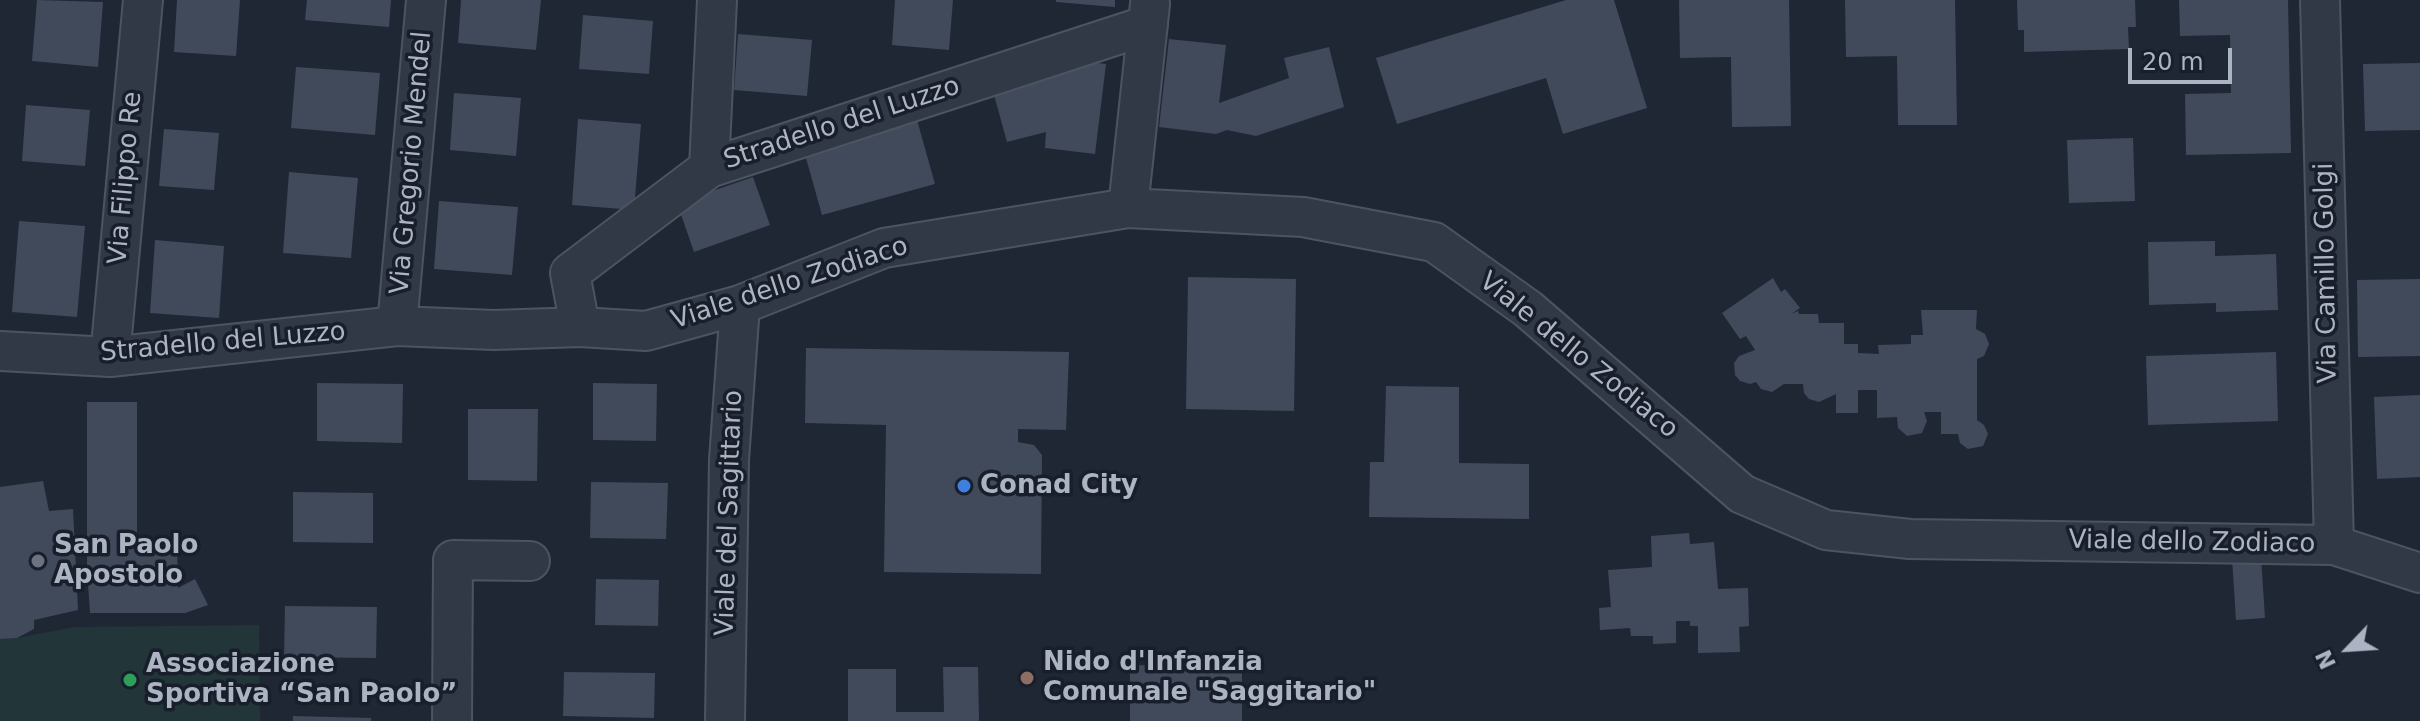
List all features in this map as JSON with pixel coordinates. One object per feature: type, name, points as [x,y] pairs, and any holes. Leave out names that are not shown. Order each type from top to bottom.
[{"type":"street","name":"Via Filippo Re","points":[[110,357],[143,0]]},
{"type":"street","name":"Via Gregorio Mendel","points":[[397,326],[426,0]]},
{"type":"street","points":[[709,168],[717,0]]},
{"type":"street","name":"Via Camillo Golgi","points":[[2320,0],[2334,545]]},
{"type":"street","name":"Stradello del Luzzo","points":[[580,327],[570,273],[709,168],[1149,13]]},
{"type":"street","points":[[1128,208],[1149,13]]},
{"type":"street","name":"Viale dello Zodiaco","points":[[494,330],[580,327],[646,331],[740,305],[884,248],[1128,208],[1303,217],[1434,242],[1528,309],[1742,494],[1826,530],[1910,539],[2334,545],[2420,573]]},
{"type":"street","name":"Viale del Sagittario","points":[[725,721],[729,460],[740,305]]},
{"type":"street","name":"Stradello del Luzzo","points":[[0,351],[110,357],[397,326],[494,330]]},
{"type":"street","points":[[452,721],[453,560],[530,561]]},
{"type":"green space","name":"Associazione Sportiva “San Paolo”","points":[[259,625],[260,721],[0,721],[0,639],[74,627]]},
{"type":"building","points":[[37,0],[103,2],[98,67],[32,61]]},
{"type":"building","points":[[177,0],[240,0],[236,56],[174,52]]},
{"type":"building","points":[[307,0],[391,0],[389,27],[305,20]]},
{"type":"building","points":[[461,0],[541,0],[536,50],[458,43]]},
{"type":"building","points":[[895,0],[953,0],[949,50],[892,45]]},
{"type":"building","points":[[1115,0],[1115,7],[1056,2]]},
{"type":"building","points":[[1566,0],[1614,0],[1647,108],[1563,134],[1546,78],[1397,124],[1376,58]]},
{"type":"building","points":[[1679,0],[1789,0],[1791,126],[1732,127],[1731,57],[1680,58]]},
{"type":"building","points":[[1845,0],[1955,0],[1957,125],[1898,125],[1897,56],[1846,57]]},
{"type":"building","points":[[2017,0],[2135,0],[2136,27],[2128,27],[2129,49],[2024,52],[2024,30],[2018,30]]},
{"type":"building","points":[[2179,0],[2288,0],[2291,153],[2186,155],[2185,94],[2231,93],[2230,35],[2180,36]]},
{"type":"building","points":[[583,15],[653,21],[649,74],[579,69]]},
{"type":"building","points":[[738,34],[812,40],[807,96],[734,90]]},
{"type":"building","points":[[1169,39],[1226,45],[1219,103],[1289,78],[1284,58],[1329,47],[1344,107],[1256,136],[1227,130],[1216,134],[1159,127]]},
{"type":"building","points":[[1082,61],[1106,64],[1095,154],[1045,148],[1046,132],[1007,142],[991,84]]},
{"type":"building","points":[[2420,63],[2420,130],[2365,131],[2363,64]]},
{"type":"building","points":[[296,67],[380,73],[375,135],[291,128]]},
{"type":"building","points":[[454,93],[521,98],[516,156],[450,150]]},
{"type":"building","points":[[26,105],[90,110],[85,166],[22,161]]},
{"type":"building","points":[[578,119],[641,124],[634,210],[572,205]]},
{"type":"building","points":[[917,120],[935,184],[822,215],[804,151]]},
{"type":"building","points":[[164,129],[219,133],[214,190],[159,186]]},
{"type":"building","points":[[2133,138],[2135,201],[2069,203],[2067,140]]},
{"type":"building","points":[[289,172],[358,178],[351,258],[283,253]]},
{"type":"building","points":[[753,177],[770,225],[694,252],[677,203]]},
{"type":"building","points":[[439,201],[518,207],[512,275],[434,269]]},
{"type":"building","points":[[19,221],[85,226],[77,317],[12,312]]},
{"type":"building","points":[[155,240],[224,246],[219,318],[150,313]]},
{"type":"building","points":[[2215,241],[2215,256],[2276,254],[2278,310],[2216,312],[2216,303],[2149,305],[2148,242]]},
{"type":"building","points":[[1188,277],[1296,279],[1294,411],[1186,409]]},
{"type":"building","points":[[1773,278],[1781,292],[1785,289],[1800,308],[1791,314],[1798,311],[1799,314],[1818,314],[1819,323],[1844,323],[1844,344],[1858,344],[1858,353],[1879,354],[1878,345],[1911,344],[1911,335],[1923,335],[1921,310],[1977,310],[1976,329],[1985,334],[1989,344],[1984,356],[1977,359],[1977,420],[1984,425],[1988,434],[1983,446],[1968,449],[1960,443],[1958,434],[1941,434],[1941,412],[1924,412],[1927,421],[1922,433],[1907,436],[1898,428],[1897,417],[1877,418],[1877,390],[1858,390],[1858,413],[1836,413],[1836,394],[1819,402],[1809,399],[1804,393],[1803,384],[1784,384],[1772,392],[1761,389],[1756,382],[1740,381],[1735,375],[1734,363],[1739,356],[1755,350],[1746,336],[1740,339],[1722,313]]},
{"type":"building","points":[[2420,279],[2420,356],[2358,357],[2357,280]]},
{"type":"building","name":"Conad City","points":[[806,348],[1069,352],[1066,430],[1018,429],[1018,442],[1034,445],[1042,455],[1041,574],[884,572],[886,425],[805,423]]},
{"type":"building","points":[[2276,352],[2278,421],[2148,425],[2146,356]]},
{"type":"building","points":[[317,383],[403,384],[402,443],[317,441]]},
{"type":"building","points":[[593,383],[657,384],[656,441],[593,440]]},
{"type":"building","points":[[1386,386],[1459,387],[1459,463],[1529,464],[1529,519],[1369,517],[1370,462],[1384,462]]},
{"type":"building","points":[[2420,395],[2420,477],[2377,479],[2374,397]]},
{"type":"building","points":[[87,402],[137,402],[137,544],[177,544],[178,588],[195,579],[208,605],[185,613],[90,613]]},
{"type":"building","points":[[468,409],[538,409],[537,481],[468,480]]},
{"type":"building","name":"San Paolo Apostolo","points":[[43,481],[49,511],[73,509],[78,610],[34,620],[34,629],[17,638],[0,639],[0,487]]},
{"type":"building","points":[[591,482],[668,483],[666,539],[590,538]]},
{"type":"building","points":[[293,492],[373,493],[373,543],[293,542]]},
{"type":"building","points":[[1689,533],[1690,544],[1714,542],[1718,589],[1748,588],[1749,626],[1739,627],[1740,652],[1698,653],[1698,626],[1690,626],[1690,621],[1676,621],[1676,643],[1653,644],[1653,636],[1631,636],[1630,628],[1600,630],[1599,608],[1611,607],[1608,570],[1652,567],[1651,536]]},
{"type":"building","points":[[2261,557],[2265,618],[2236,620],[2232,558]]},
{"type":"building","points":[[596,579],[659,580],[658,626],[595,625]]},
{"type":"building","points":[[285,606],[377,607],[376,658],[284,657]]},
{"type":"building","points":[[1130,665],[1242,667],[1242,721],[1130,721]]},
{"type":"building","points":[[943,667],[978,667],[979,721],[848,721],[848,669],[896,669],[896,712],[944,712]]},
{"type":"building","points":[[564,672],[655,673],[654,718],[563,716]]},
{"type":"building","points":[[293,716],[371,718],[371,721],[293,721]]},
{"type":"place","name":"Conad City","points":[[964,486]]},
{"type":"place","name":"San Paolo Apostolo","points":[[38,561]]},
{"type":"place","name":"Nido d'Infanzia Comunale \"Saggitario\"","points":[[1027,678]]},
{"type":"place","name":"Associazione Sportiva “San Paolo”","points":[[130,680]]}]
